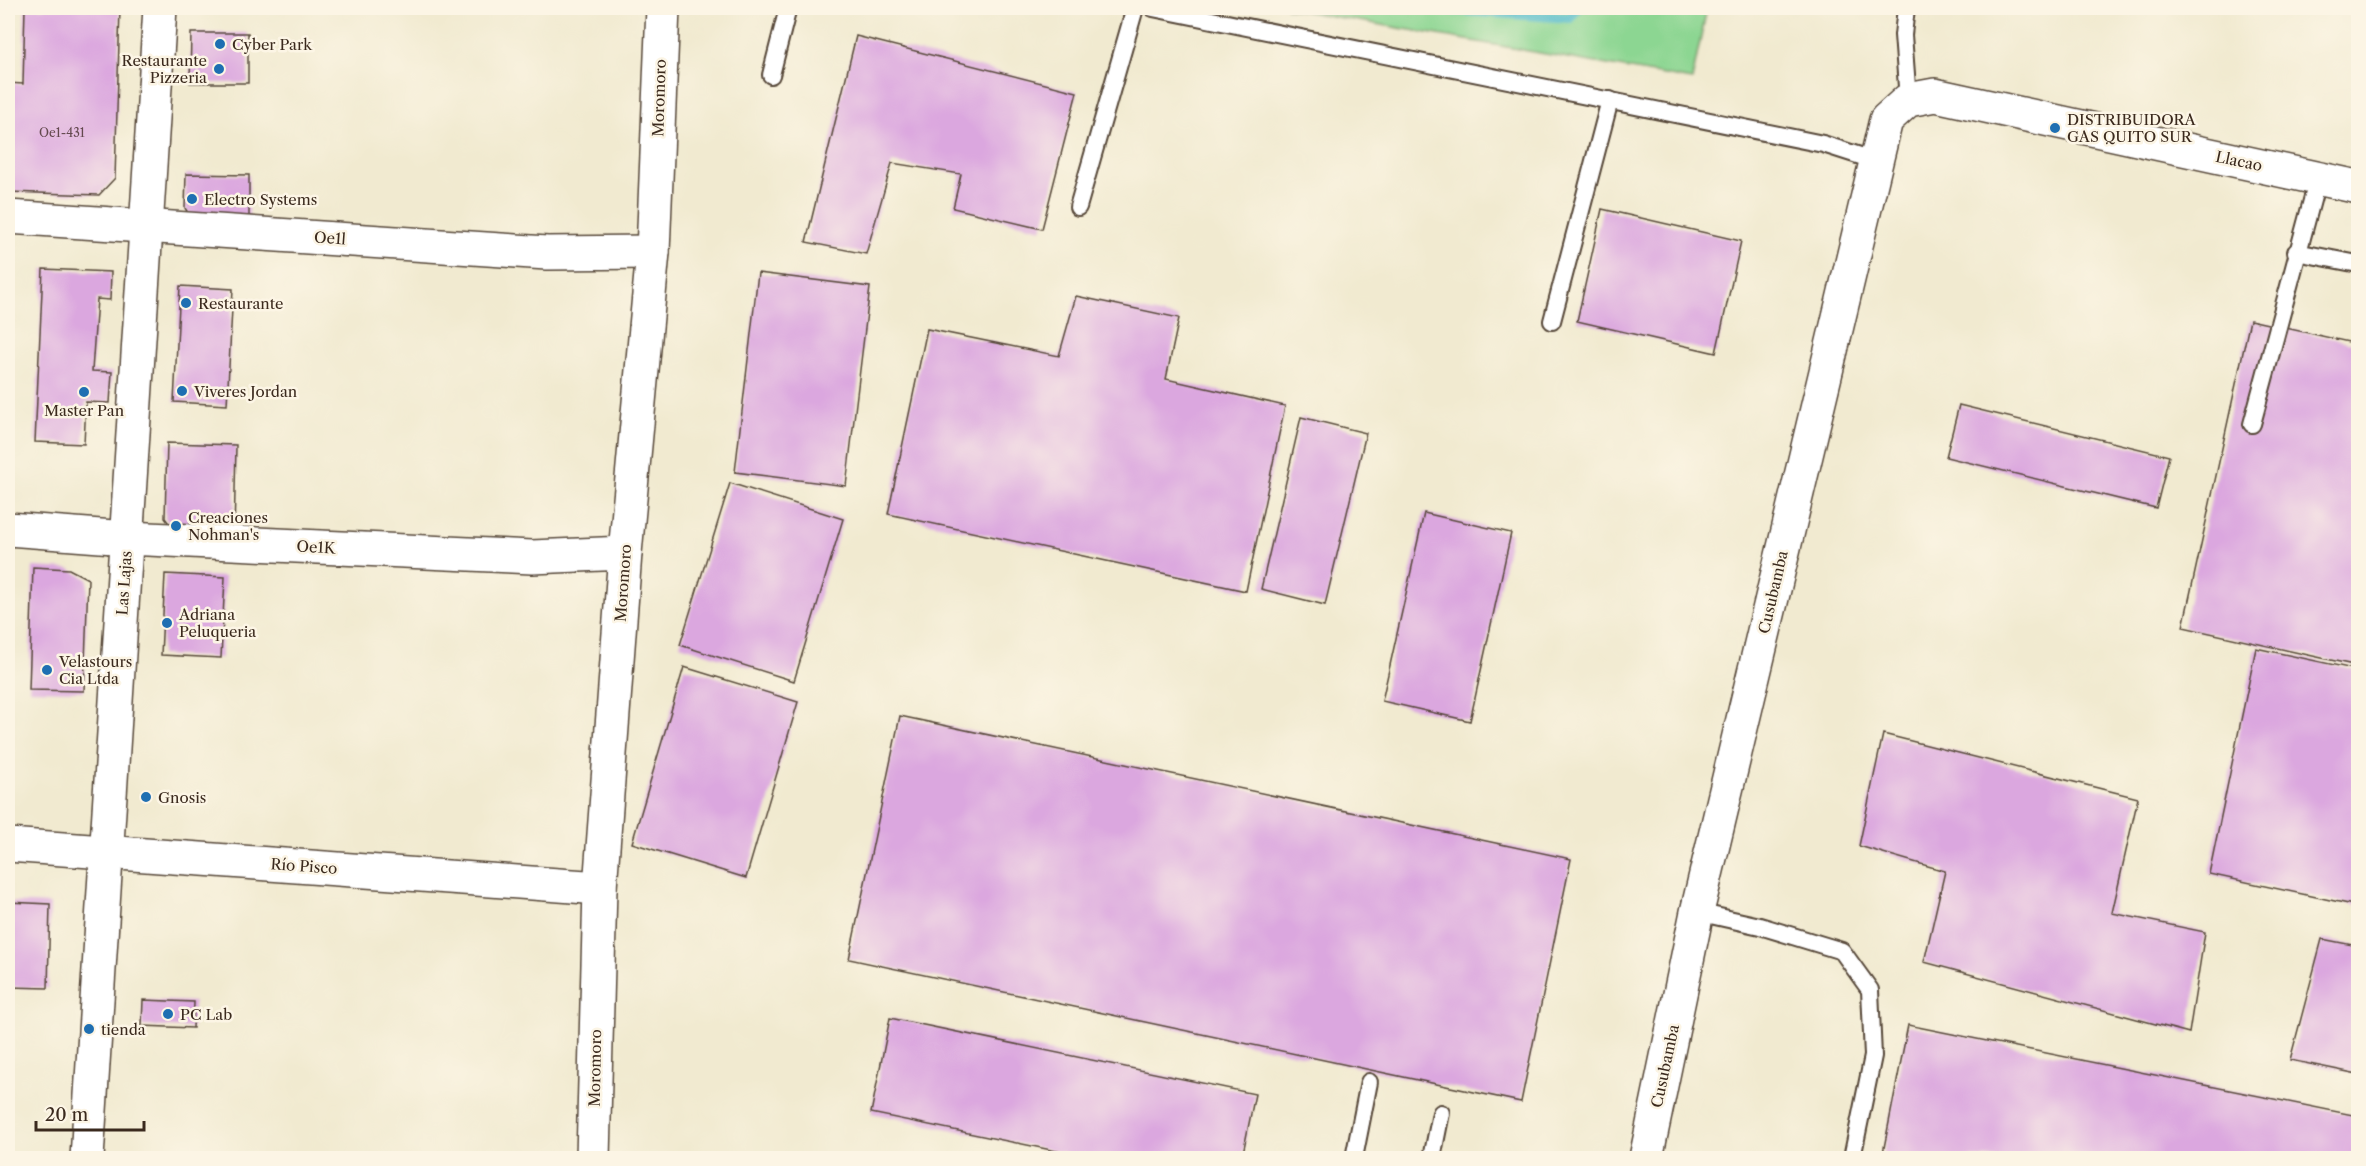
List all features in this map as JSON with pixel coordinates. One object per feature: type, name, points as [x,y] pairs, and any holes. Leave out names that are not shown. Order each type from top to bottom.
[{"type":"street","name":"Las Lajas","points":[[87,1158],[160,8]]},
{"type":"street","name":"Moromoro","points":[[593,1158],[600,888],[625,553],[653,252],[663,8]]},
{"type":"street","name":"Llacao","points":[[1908,100],[1935,95],[2358,187]]},
{"type":"street","name":"Cusubamba","points":[[1646,1158],[1697,912],[1886,120],[1908,100]]},
{"type":"street","name":"Oe1l","points":[[8,217],[547,253],[598,250],[653,252]]},
{"type":"street","name":"Oe1K","points":[[8,529],[127,538],[532,557],[625,553]]},
{"type":"street","name":"Río Pisco","points":[[8,845],[600,888]]},
{"type":"lane","points":[[771,75],[788,8]]},
{"type":"lane","points":[[1078,207],[1135,8]]},
{"type":"lane","points":[[1153,8],[1823,144],[1876,161]]},
{"type":"lane","points":[[1906,8],[1903,34],[1908,100]]},
{"type":"lane","points":[[1552,321],[1611,100]]},
{"type":"lane","points":[[2252,424],[2296,252],[2318,178]]},
{"type":"lane","points":[[2296,252],[2358,264]]},
{"type":"lane","points":[[1697,912],[1760,926],[1842,951],[1870,990],[1873,1056],[1852,1158]]},
{"type":"lane","points":[[1354,1158],[1369,1082]]},
{"type":"lane","points":[[1432,1158],[1441,1113]]},
{"type":"green space","points":[[1286,8],[1707,8],[1692,80]]},
{"type":"building","points":[[25,8],[120,8],[115,178],[99,195],[8,192],[8,83],[23,84]]},
{"type":"building","points":[[191,33],[248,33],[248,83],[190,83]]},
{"type":"building","points":[[856,36],[1077,92],[1042,229],[953,208],[961,174],[892,163],[866,254],[806,242]]},
{"type":"building","points":[[186,174],[249,175],[249,222],[193,221],[185,208]]},
{"type":"building","points":[[1602,209],[1741,241],[1716,353],[1577,321]]},
{"type":"building","points":[[43,269],[111,272],[110,300],[97,299],[92,371],[112,372],[110,403],[86,402],[84,444],[35,442]]},
{"type":"building","points":[[758,273],[870,287],[846,486],[735,472]]},
{"type":"building","points":[[180,286],[233,289],[227,405],[174,402]]},
{"type":"building","points":[[1076,296],[1179,318],[1166,379],[1285,406],[1246,591],[888,514],[927,329],[1059,356]]},
{"type":"building","points":[[2250,320],[2358,344],[2358,666],[2183,627]]},
{"type":"building","points":[[1959,405],[2169,456],[2156,508],[1946,457]]},
{"type":"building","points":[[1301,417],[1366,433],[1325,605],[1261,589]]},
{"type":"building","points":[[167,443],[236,445],[234,536],[177,534],[165,518]]},
{"type":"building","points":[[730,483],[843,519],[794,681],[680,645]]},
{"type":"building","points":[[1424,513],[1511,533],[1470,721],[1382,701]]},
{"type":"building","points":[[33,567],[69,569],[88,579],[84,691],[29,690]]},
{"type":"building","points":[[165,574],[225,577],[221,658],[161,655]]},
{"type":"building","points":[[2256,648],[2358,670],[2358,906],[2209,874]]},
{"type":"building","points":[[684,667],[798,702],[746,878],[632,843]]},
{"type":"building","points":[[900,716],[1571,859],[1521,1102],[849,959]]},
{"type":"building","points":[[1883,734],[2138,798],[2112,913],[2205,932],[2189,1033],[1924,962],[1945,871],[1859,846]]},
{"type":"building","points":[[8,902],[50,904],[48,988],[8,987]]},
{"type":"building","points":[[2322,939],[2358,946],[2358,1074],[2290,1060]]},
{"type":"building","name":"PC Lab","points":[[143,1000],[194,1002],[193,1028],[142,1026]]},
{"type":"building","points":[[890,1018],[1255,1094],[1242,1158],[1090,1158],[871,1113]]},
{"type":"building","points":[[1908,1025],[2358,1116],[2358,1158],[1882,1158]]},
{"type":"waterway","points":[[1423,8],[1570,18],[1578,8]]},
{"type":"place","name":"Cyber Park","points":[[220,44]]},
{"type":"place","name":"Restaurante Pizzeria","points":[[219,69]]},
{"type":"place","name":"DISTRIBUIDORA GAS QUITO SUR","points":[[2055,128]]},
{"type":"place","name":"Electro Systems","points":[[192,199]]},
{"type":"place","name":"Restaurante","points":[[186,303]]},
{"type":"place","name":"Viveres Jordan","points":[[182,391]]},
{"type":"place","name":"Master Pan","points":[[84,392]]},
{"type":"place","name":"Creaciones Nohman's","points":[[176,526]]},
{"type":"place","name":"Adriana Peluqueria","points":[[167,623]]},
{"type":"place","name":"Velastours Cia Ltda","points":[[47,670]]},
{"type":"place","name":"Gnosis","points":[[146,797]]},
{"type":"place","name":"PC Lab","points":[[168,1014]]},
{"type":"place","name":"tienda","points":[[89,1029]]}]
